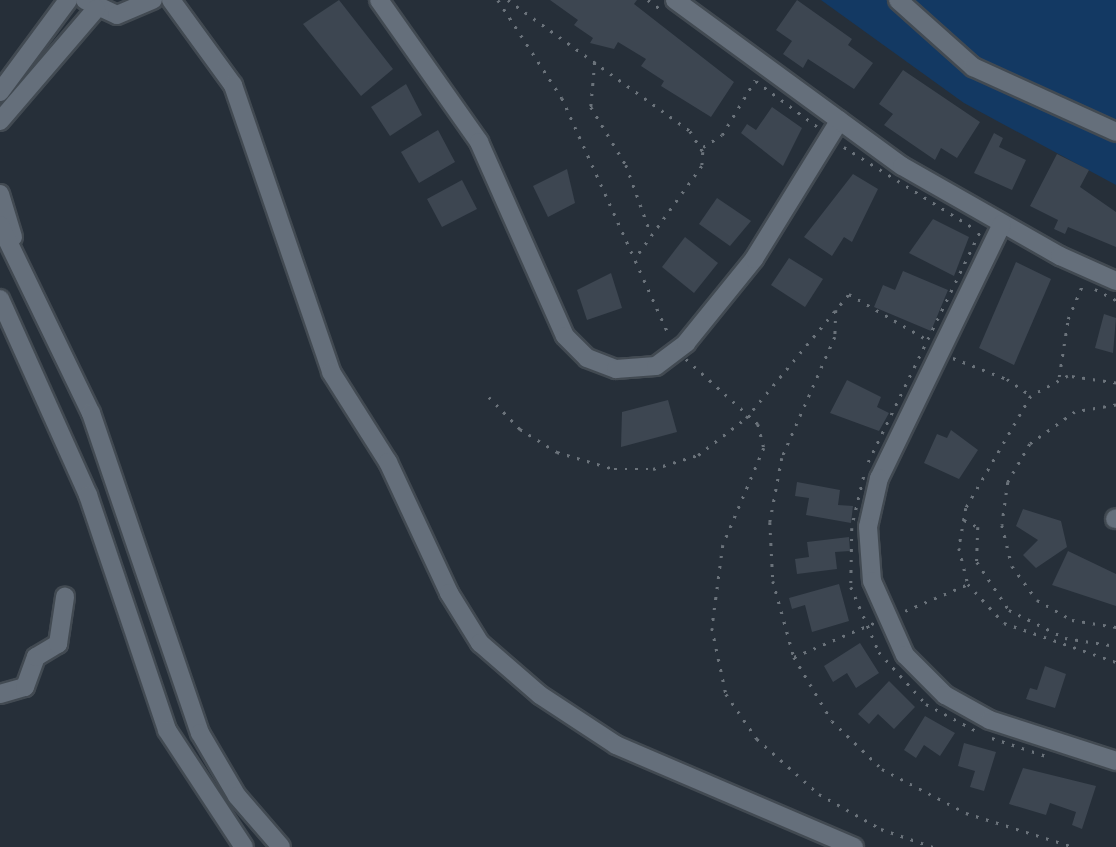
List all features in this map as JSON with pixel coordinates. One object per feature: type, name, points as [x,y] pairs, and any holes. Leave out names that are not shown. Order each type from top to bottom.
[{"type":"street","points":[[0,92],[68,0]]},
{"type":"street","points":[[171,0],[186,26],[223,68],[241,104],[332,372],[388,462],[449,593],[480,642],[540,695],[616,745],[854,847]]},
{"type":"street","points":[[379,0],[479,142],[575,348],[601,365],[629,371],[656,366],[678,352],[754,259],[840,120]]},
{"type":"street","points":[[674,0],[840,120],[995,220],[1086,276],[1116,280]]},
{"type":"street","points":[[898,0],[973,67],[1116,132]]},
{"type":"street","points":[[0,138],[4,116],[91,4],[145,5],[186,26]]},
{"type":"street","points":[[0,194],[8,249]]},
{"type":"street","points":[[995,220],[872,501],[868,555],[880,608],[905,655],[945,695],[990,720],[1116,761]]},
{"type":"street","points":[[0,225],[8,249],[92,413],[195,722],[237,796],[281,847]]},
{"type":"street","points":[[0,299],[88,495],[167,730],[244,847]]},
{"type":"street","points":[[0,694],[24,687],[36,657],[58,644],[65,597]]},
{"type":"path","points":[[498,0],[562,98],[678,352],[746,418],[758,424],[764,448],[723,545],[712,628],[726,694],[757,739],[802,782],[868,823],[933,847]]},
{"type":"path","points":[[508,0],[690,130],[701,148],[702,166],[634,260]]},
{"type":"path","points":[[596,61],[591,107],[626,165],[652,236]]},
{"type":"path","points":[[701,148],[725,132],[760,62]]},
{"type":"path","points":[[995,220],[940,350],[856,495],[851,587],[879,652],[926,704],[984,735],[1058,758]]},
{"type":"path","points":[[1059,378],[1068,319],[1086,276],[1116,300]]},
{"type":"path","points":[[490,397],[520,429],[557,452],[627,470],[668,466],[698,454],[746,418],[836,310],[854,294],[862,306],[1031,396]]},
{"type":"path","points":[[836,310],[835,337],[786,443],[770,522],[773,580],[794,657],[832,721],[882,769],[966,814],[1074,847]]},
{"type":"path","points":[[940,350],[961,342]]},
{"type":"path","points":[[1116,383],[1086,375],[1059,378],[1031,396],[1005,432],[962,520],[964,572],[993,615],[1016,630],[1116,662]]},
{"type":"path","points":[[1116,404],[1076,412],[1030,444],[1008,482],[1002,525],[1012,566],[1037,600],[1072,620],[1116,627]]},
{"type":"path","points":[[962,520],[978,527],[977,562],[1009,610],[1065,638],[1116,646]]},
{"type":"shaded area","points":[[821,0],[1116,0],[1116,185],[964,103]]},
{"type":"building","points":[[339,0],[393,69],[361,96],[303,24]]},
{"type":"building","points":[[550,0],[637,0],[634,4],[734,82],[711,117],[661,86],[664,81],[641,66],[646,59],[618,42],[614,49],[590,43],[593,38],[574,25],[578,20]]},
{"type":"building","points":[[797,0],[852,39],[848,45],[873,63],[854,89],[808,59],[803,68],[783,54],[792,41],[776,30]]},
{"type":"building","points":[[903,70],[980,122],[957,158],[941,148],[935,160],[884,125],[893,114],[879,104]]},
{"type":"building","points":[[406,84],[422,115],[390,136],[371,107]]},
{"type":"building","points":[[772,107],[802,128],[783,166],[741,133],[747,124],[756,130]]},
{"type":"building","points":[[438,130],[455,162],[419,183],[401,152]]},
{"type":"building","points":[[994,133],[1003,138],[999,147],[1026,160],[1012,190],[974,173]]},
{"type":"building","points":[[1057,154],[1089,170],[1080,187],[1116,212],[1116,247],[1068,227],[1065,234],[1054,229],[1058,220],[1030,206]]},
{"type":"building","points":[[567,169],[575,203],[548,217],[533,186]]},
{"type":"building","points":[[853,174],[878,189],[852,242],[844,237],[832,256],[804,237]]},
{"type":"building","points":[[462,180],[477,209],[442,227],[427,199]]},
{"type":"building","points":[[717,198],[751,221],[730,246],[699,224]]},
{"type":"building","points":[[933,219],[969,237],[954,276],[909,253]]},
{"type":"building","points":[[685,237],[718,263],[694,293],[662,267]]},
{"type":"building","points":[[789,258],[823,279],[805,307],[771,285]]},
{"type":"building","points":[[1016,262],[1051,279],[1014,365],[979,348]]},
{"type":"building","points":[[903,271],[948,290],[931,331],[874,307],[883,285],[895,290]]},
{"type":"building","points":[[611,273],[622,308],[587,320],[577,290]]},
{"type":"building","points":[[1104,314],[1116,318],[1113,353],[1095,348]]},
{"type":"building","points":[[847,380],[881,397],[877,407],[889,413],[879,431],[830,413]]},
{"type":"building","points":[[668,400],[677,432],[621,447],[622,412]]},
{"type":"building","points":[[951,430],[978,450],[959,479],[924,463],[937,434],[947,438]]},
{"type":"building","points":[[797,482],[840,490],[838,505],[853,506],[851,523],[806,515],[809,498],[795,496]]},
{"type":"building","points":[[1023,509],[1061,521],[1067,547],[1036,568],[1023,555],[1038,540],[1016,526]]},
{"type":"building","points":[[849,537],[850,551],[835,552],[837,569],[797,574],[795,559],[809,557],[807,542]]},
{"type":"building","points":[[1068,551],[1116,574],[1116,606],[1052,585]]},
{"type":"building","points":[[839,584],[849,621],[812,632],[805,605],[792,609],[789,598]]},
{"type":"building","points":[[860,643],[879,673],[856,688],[847,673],[833,682],[824,666]]},
{"type":"building","points":[[1045,666],[1066,674],[1055,708],[1026,699],[1030,688],[1037,690]]},
{"type":"building","points":[[889,681],[915,707],[894,729],[878,714],[869,724],[858,714]]},
{"type":"building","points":[[925,716],[955,733],[940,756],[924,745],[916,758],[904,750]]},
{"type":"building","points":[[964,743],[996,752],[984,791],[970,787],[975,771],[958,766]]},
{"type":"building","points":[[1023,768],[1096,786],[1082,829],[1072,825],[1076,812],[1050,803],[1046,815],[1009,804]]}]
